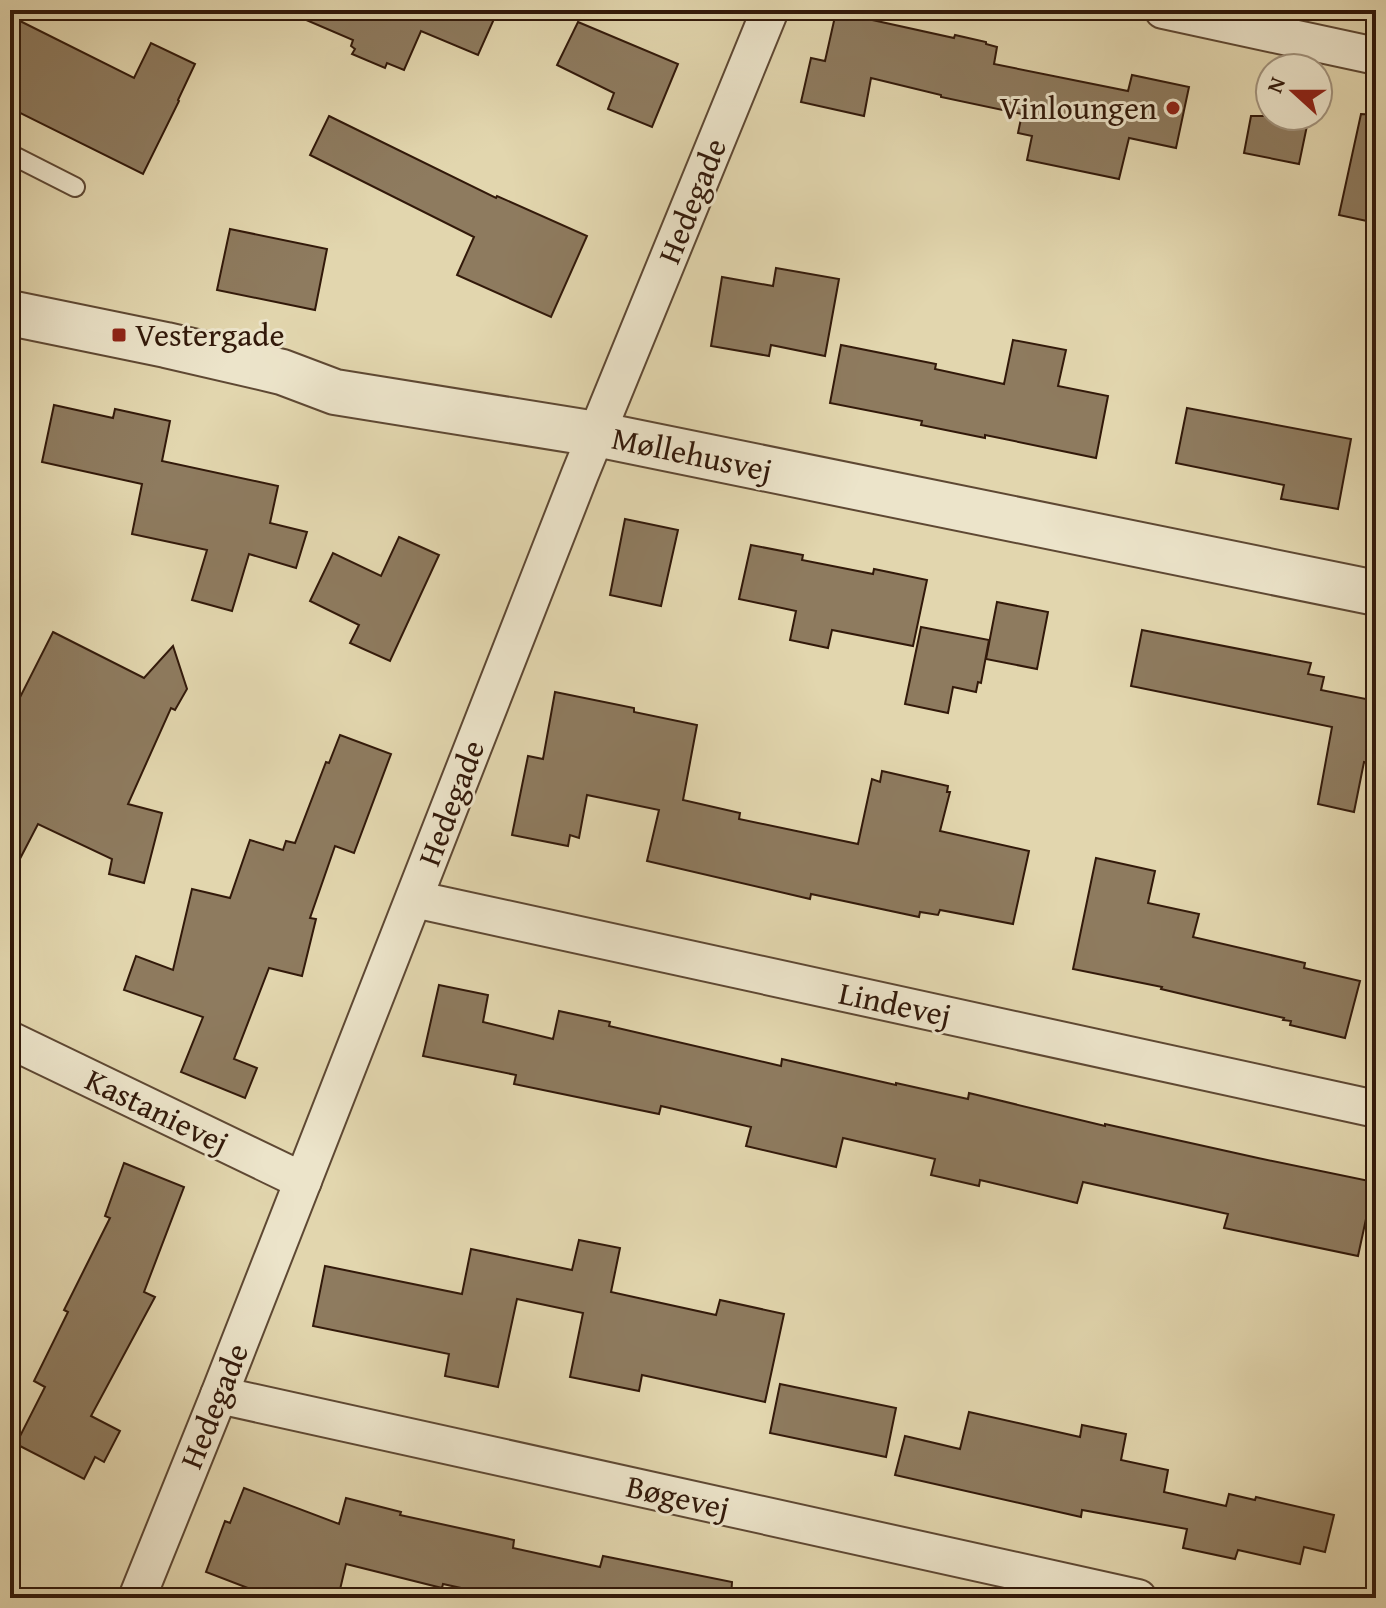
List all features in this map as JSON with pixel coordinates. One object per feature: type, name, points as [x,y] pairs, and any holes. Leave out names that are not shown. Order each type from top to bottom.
[{"type":"street","name":"Hedegade","points":[[137,1598],[596,434],[770,10]]},
{"type":"street","points":[[1163,10],[1376,56]]},
{"type":"street","name":"Møllehusvej","points":[[10,313],[268,369],[335,392],[596,434],[1376,593]]},
{"type":"street","name":"Lindevej","points":[[414,899],[1376,1109]]},
{"type":"street","name":"Kastanievej","points":[[10,1040],[303,1181]]},
{"type":"street","name":"Bøgevej","points":[[219,1395],[1138,1598]]},
{"type":"lane","points":[[10,154],[75,187]]},
{"type":"building","points":[[283,10],[498,10],[478,55],[421,31],[404,70],[387,63],[385,68],[352,54],[355,49],[351,46],[353,40]]},
{"type":"building","points":[[836,12],[986,42],[997,47],[994,64],[1128,91],[1132,75],[1189,87],[1176,148],[1129,138],[1119,179],[1027,160],[1032,136],[1018,133],[1022,114],[871,78],[864,116],[801,102],[811,58],[825,61]]},
{"type":"building","points":[[10,16],[134,78],[151,43],[195,64],[143,174],[10,108]]},
{"type":"building","points":[[578,22],[678,64],[652,127],[608,109],[614,93],[557,65]]},
{"type":"building","points":[[1361,114],[1376,115],[1376,223],[1339,215]]},
{"type":"building","points":[[329,116],[496,198],[587,236],[551,317],[457,275],[474,237],[310,155]]},
{"type":"building","points":[[1251,116],[1254,116],[1254,132],[1306,132],[1299,164],[1244,153]]},
{"type":"building","points":[[230,229],[327,249],[315,310],[217,290]]},
{"type":"building","points":[[776,268],[839,279],[825,356],[771,345],[769,356],[711,346],[722,277],[773,286]]},
{"type":"building","points":[[1013,340],[1066,350],[1058,386],[1108,396],[1096,458],[921,425],[922,421],[830,403],[841,345],[936,364],[935,369],[1004,384]]},
{"type":"building","points":[[54,405],[113,418],[115,409],[170,421],[162,461],[278,486],[270,523],[307,532],[296,568],[249,554],[232,611],[192,600],[207,550],[132,534],[142,484],[42,462]]},
{"type":"building","points":[[1187,408],[1351,439],[1338,509],[1281,499],[1284,485],[1176,463]]},
{"type":"building","points":[[625,519],[678,530],[661,606],[610,595]]},
{"type":"building","points":[[399,537],[439,555],[390,661],[350,643],[359,625],[310,601],[333,553],[381,576]]},
{"type":"building","points":[[751,545],[803,555],[802,560],[873,574],[874,569],[927,580],[913,646],[832,630],[828,648],[790,640],[796,611],[739,599]]},
{"type":"building","points":[[997,602],[1048,612],[1037,669],[986,659]]},
{"type":"building","points":[[921,627],[989,640],[981,683],[978,682],[976,692],[953,687],[948,713],[905,704]]},
{"type":"building","points":[[1142,630],[1311,663],[1308,674],[1324,677],[1321,690],[1376,701],[1376,765],[1364,762],[1354,812],[1318,804],[1332,727],[1131,686]]},
{"type":"building","points":[[53,632],[144,678],[173,646],[187,689],[175,710],[171,708],[128,804],[162,813],[144,883],[109,874],[112,859],[38,824],[10,878],[10,717]]},
{"type":"building","points":[[555,692],[697,725],[683,800],[740,813],[739,819],[858,844],[872,779],[880,782],[882,771],[948,786],[947,792],[950,792],[940,831],[1029,851],[1013,924],[940,910],[938,915],[920,912],[919,917],[811,894],[810,899],[647,861],[659,810],[587,795],[579,838],[570,835],[568,846],[512,835],[528,756],[543,759]]},
{"type":"building","points":[[340,735],[391,754],[354,853],[335,846],[310,918],[316,919],[302,976],[269,968],[234,1059],[257,1068],[245,1098],[181,1072],[203,1017],[124,990],[136,956],[173,970],[192,889],[230,898],[250,840],[283,850],[286,841],[295,843],[326,762],[329,763]]},
{"type":"building","points":[[1096,858],[1155,871],[1148,903],[1199,914],[1193,937],[1305,963],[1304,968],[1360,981],[1345,1038],[1290,1025],[1291,1021],[1284,1018],[1162,987],[1073,969]]},
{"type":"building","points":[[439,985],[488,995],[483,1022],[553,1039],[559,1011],[610,1022],[609,1026],[781,1066],[782,1059],[968,1099],[969,1093],[1105,1126],[1374,1182],[1358,1256],[1224,1228],[1228,1214],[1083,1182],[1077,1203],[980,1180],[979,1186],[931,1175],[935,1159],[843,1138],[836,1167],[746,1146],[751,1127],[661,1106],[659,1114],[514,1084],[516,1075],[423,1056]]},
{"type":"building","points":[[124,1163],[184,1187],[144,1292],[155,1297],[91,1416],[120,1431],[104,1462],[95,1457],[84,1479],[16,1444],[45,1387],[34,1381],[68,1312],[64,1310],[110,1218],[105,1216]]},
{"type":"building","points":[[579,1240],[620,1248],[611,1292],[716,1315],[720,1300],[784,1314],[765,1402],[642,1375],[639,1391],[570,1377],[583,1313],[517,1299],[498,1387],[445,1376],[449,1354],[313,1326],[325,1266],[462,1294],[471,1249],[572,1270]]},
{"type":"building","points":[[780,1384],[896,1408],[886,1457],[770,1433]]},
{"type":"building","points":[[969,1412],[1080,1437],[1082,1425],[1126,1434],[1121,1460],[1168,1470],[1164,1492],[1226,1506],[1229,1494],[1255,1500],[1256,1497],[1334,1515],[1325,1552],[1304,1547],[1300,1564],[1238,1550],[1235,1559],[1183,1548],[1187,1529],[1082,1510],[1081,1517],[895,1475],[905,1436],[960,1449]]},
{"type":"building","points":[[244,1488],[339,1524],[346,1498],[401,1512],[400,1515],[514,1540],[513,1548],[600,1567],[603,1556],[732,1582],[731,1598],[506,1598],[443,1584],[442,1588],[346,1564],[338,1598],[274,1598],[206,1572],[225,1521],[230,1523]]},
{"type":"place","name":"Vinloungen","points":[[1173,108]]},
{"type":"place","name":"Vestergade","points":[[119,335]]}]
